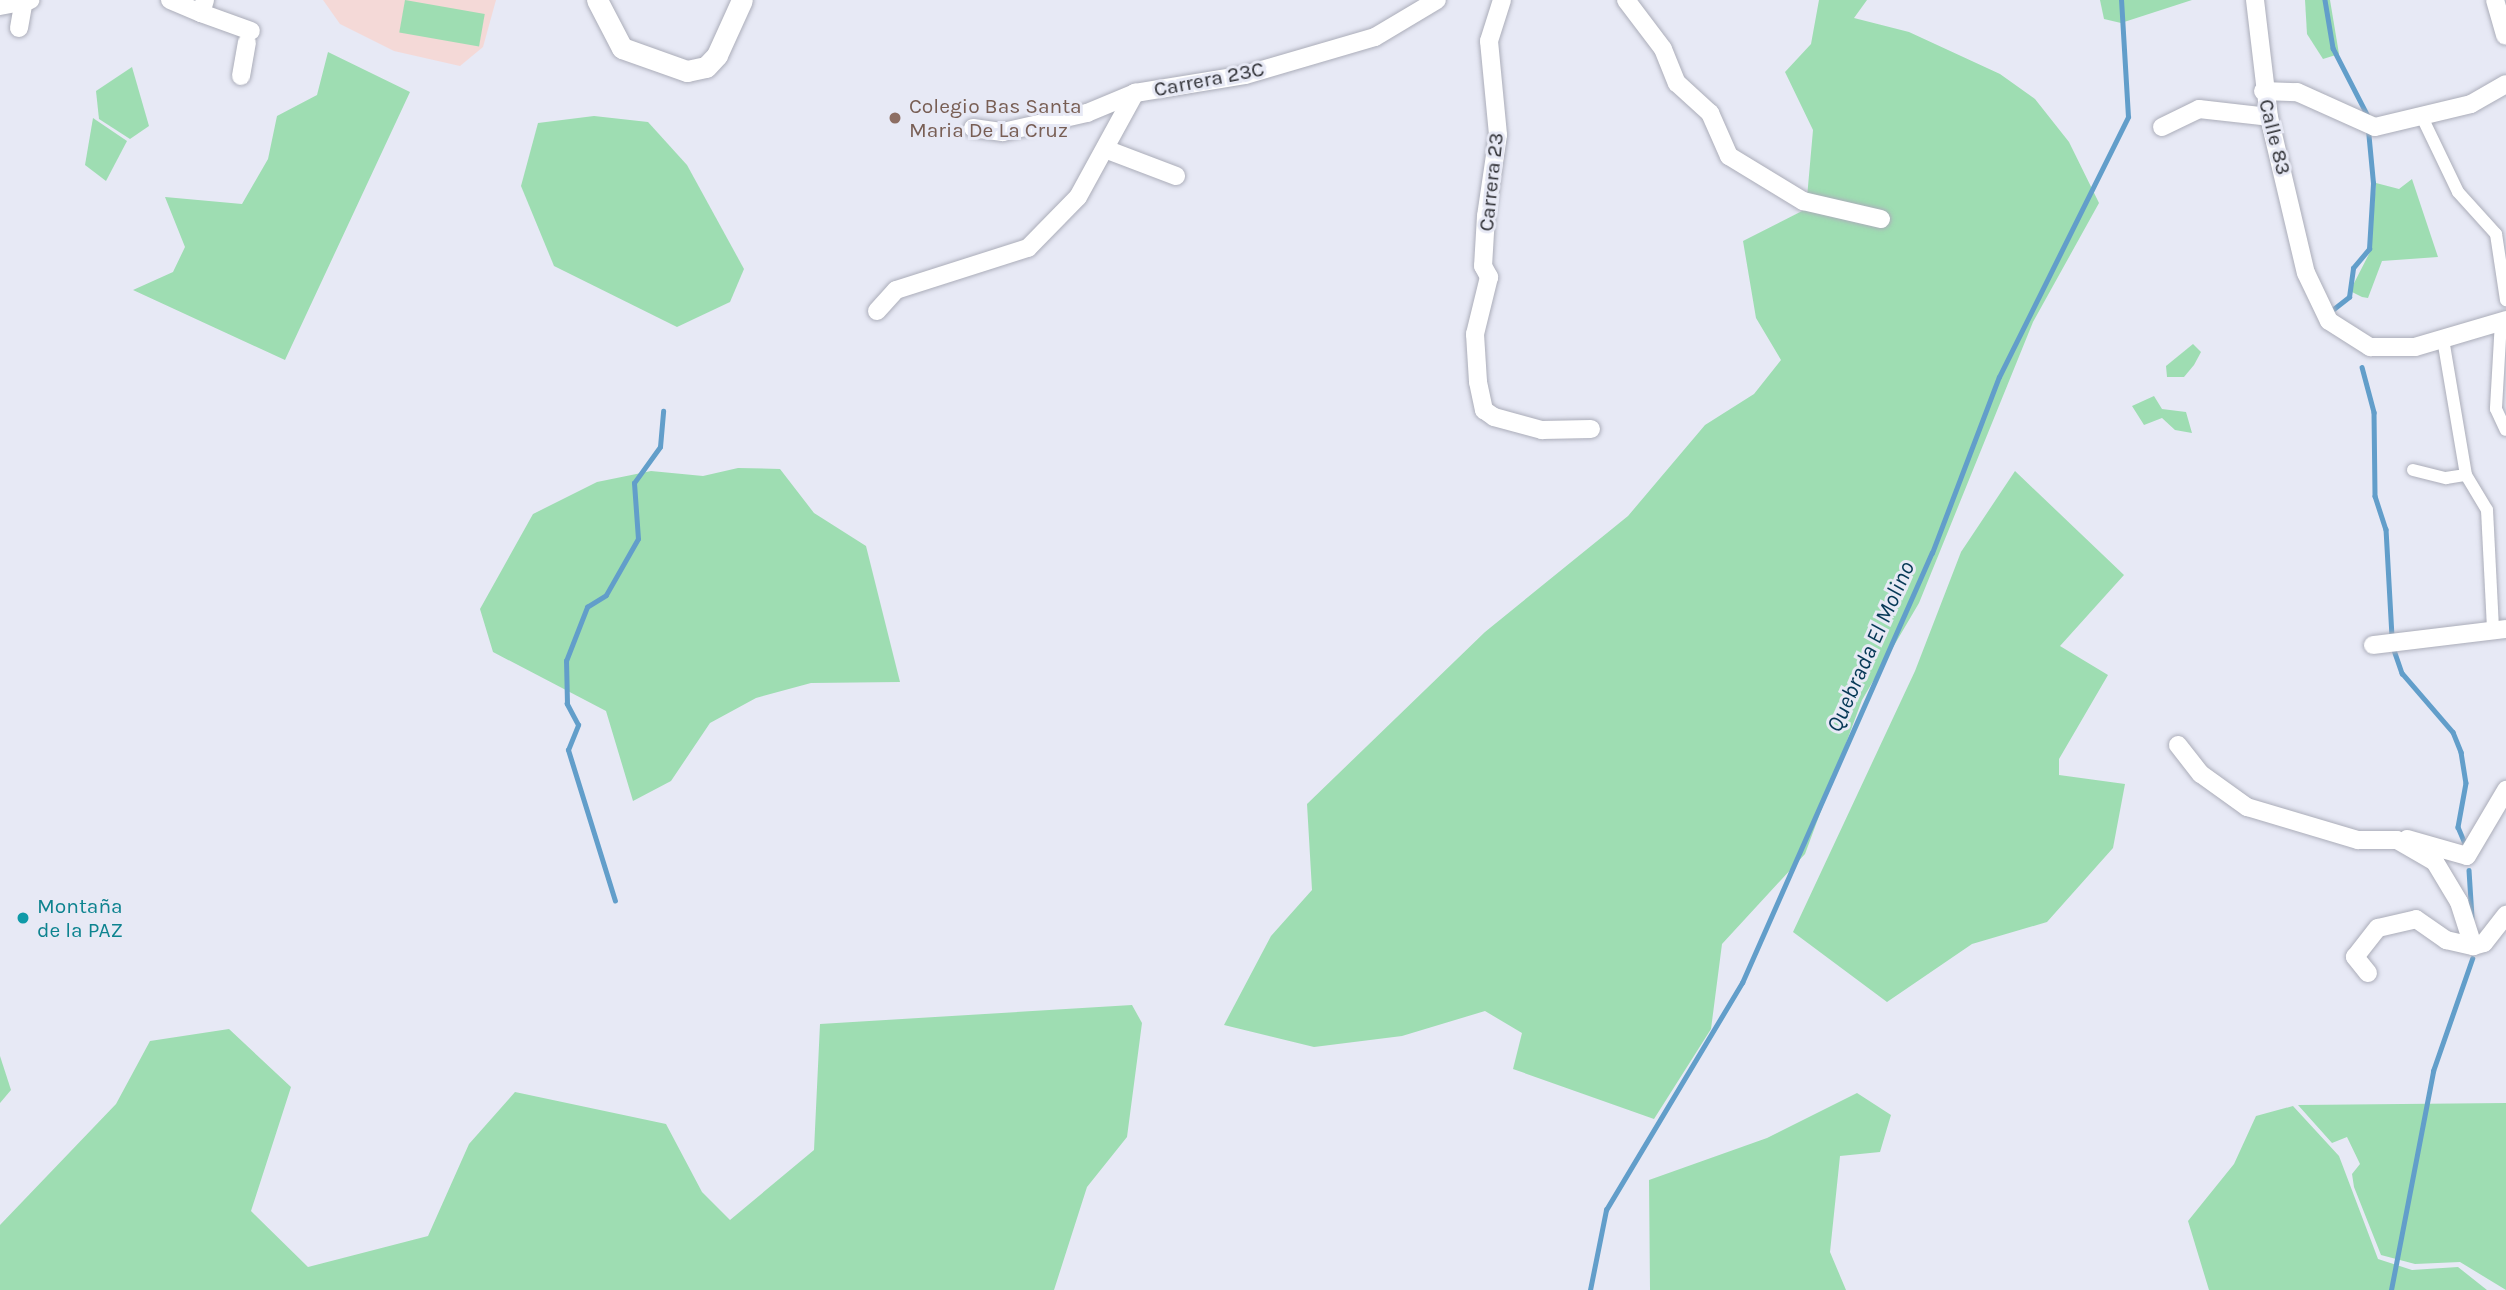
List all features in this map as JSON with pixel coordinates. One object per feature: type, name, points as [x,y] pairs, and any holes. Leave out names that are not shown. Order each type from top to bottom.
[{"type":"street","points":[[170,0],[203,7],[249,36],[241,76]]},
{"type":"street","points":[[597,0],[622,48],[687,71],[706,67],[717,55],[742,0]]},
{"type":"street","name":"Carrera 23C","points":[[973,128],[1003,132],[1087,113],[1135,93],[1245,75],[1375,37],[1437,0]]},
{"type":"street","name":"Carrera 23","points":[[1502,0],[1489,41],[1498,135],[1476,366],[1484,410],[1493,417],[1542,430],[1591,429]]},
{"type":"street","points":[[1626,0],[1663,49],[1677,83],[1710,113],[1729,156],[1803,201],[1881,219]]},
{"type":"street","name":"Calle 83","points":[[2255,0],[2263,91],[2306,273],[2329,321],[2367,346],[2415,347],[2504,320]]},
{"type":"street","points":[[2495,0],[2506,35],[2506,47]]},
{"type":"street","points":[[0,6],[27,3],[19,28]]},
{"type":"street","points":[[2263,91],[2297,92],[2367,124],[2471,104],[2506,84]]},
{"type":"street","points":[[877,311],[896,290],[1028,248],[1078,197],[1135,93]]},
{"type":"street","points":[[2162,127],[2199,109],[2269,117]]},
{"type":"street","points":[[2421,115],[2458,192],[2496,234],[2506,300]]},
{"type":"street","points":[[1105,149],[1176,176]]},
{"type":"street","points":[[2504,320],[2496,409],[2506,430]]},
{"type":"street","points":[[2378,644],[2403,639],[2500,630],[2487,510],[2466,475],[2443,338]]},
{"type":"street","points":[[2413,470],[2446,478],[2466,475]]},
{"type":"street","points":[[2178,745],[2201,774],[2271,818],[2365,841],[2397,840],[2467,856],[2506,790]]},
{"type":"street","points":[[2397,840],[2435,862],[2459,902],[2473,946]]},
{"type":"street","points":[[2368,974],[2355,957],[2378,928],[2401,920],[2416,919],[2455,944],[2473,946],[2484,943],[2506,915]]},
{"type":"shaded area","points":[[323,0],[496,0],[483,47],[460,66],[394,51],[340,24]]},
{"type":"green space","points":[[405,0],[485,14],[479,47],[399,32]]},
{"type":"green space","points":[[1819,0],[1867,0],[1854,18],[1909,32],[2000,74],[2035,99],[2069,142],[2099,203],[2033,322],[1919,603],[1862,700],[1805,854],[1722,944],[1711,1029],[1654,1119],[1513,1069],[1522,1033],[1485,1011],[1402,1036],[1314,1047],[1224,1025],[1271,936],[1312,890],[1307,804],[1485,632],[1628,516],[1705,425],[1754,394],[1781,360],[1756,318],[1743,241],[1806,209],[1813,130],[1785,72],[1811,44]]},
{"type":"green space","points":[[2100,0],[2192,0],[2121,23],[2104,19]]},
{"type":"green space","points":[[2305,0],[2330,0],[2339,54],[2323,59],[2307,34]]},
{"type":"green space","points":[[328,52],[410,92],[285,360],[133,290],[173,272],[185,247],[165,197],[242,204],[268,159],[277,116],[317,95]]},
{"type":"green space","points":[[132,67],[149,126],[130,139],[99,119],[96,91]]},
{"type":"green space","points":[[594,116],[648,122],[687,165],[744,269],[730,302],[677,327],[554,266],[521,186],[538,123]]},
{"type":"green space","points":[[93,118],[127,141],[106,181],[85,165]]},
{"type":"green space","points":[[2412,179],[2438,257],[2382,261],[2368,298],[2362,297],[2350,291],[2370,252],[2376,183],[2399,189]]},
{"type":"green space","points":[[2193,344],[2201,352],[2194,365],[2184,377],[2167,377],[2166,366]]},
{"type":"green space","points":[[2154,396],[2162,409],[2186,412],[2192,433],[2175,430],[2162,418],[2144,425],[2132,406]]},
{"type":"green space","points":[[738,468],[780,469],[814,513],[866,546],[900,682],[811,683],[756,698],[710,723],[671,781],[633,801],[606,711],[493,652],[480,609],[533,514],[597,482],[651,471],[703,476]]},
{"type":"green space","points":[[2015,471],[2124,575],[2060,646],[2108,675],[2059,759],[2059,775],[2125,784],[2113,848],[2047,922],[1972,944],[1887,1002],[1793,932],[1915,671],[1961,552]]},
{"type":"green space","points":[[1132,1005],[1142,1023],[1127,1137],[1087,1187],[1054,1290],[0,1290],[0,1225],[116,1104],[150,1041],[229,1029],[291,1087],[251,1211],[308,1267],[428,1236],[469,1144],[515,1092],[666,1124],[702,1192],[730,1220],[814,1150],[820,1024]]},
{"type":"green space","points":[[0,1056],[11,1090],[0,1103]]},
{"type":"green space","points":[[1857,1093],[1891,1115],[1880,1152],[1840,1156],[1830,1252],[1846,1290],[1650,1290],[1649,1180],[1767,1138]]},
{"type":"green space","points":[[2506,1103],[2506,1290],[2460,1262],[2415,1264],[2381,1255],[2354,1187],[2352,1174],[2360,1164],[2347,1137],[2332,1143],[2298,1105]]},
{"type":"green space","points":[[2293,1106],[2339,1156],[2378,1259],[2412,1270],[2458,1267],[2487,1290],[2209,1290],[2188,1221],[2234,1164],[2256,1116]]},
{"type":"waterway","name":"Quebrada El Molino","points":[[1590,1290],[1606,1210],[1742,983],[1932,553],[1999,377],[2128,117],[2121,0]]},
{"type":"waterway","points":[[2325,0],[2333,48],[2369,118]]},
{"type":"waterway","points":[[2331,311],[2349,297],[2353,268],[2369,249],[2373,183],[2368,130]]},
{"type":"waterway","points":[[2362,367],[2374,412],[2375,496],[2386,529],[2392,638]]},
{"type":"waterway","points":[[615,901],[568,750],[578,725],[567,704],[566,661],[587,607],[606,595],[638,539],[634,483],[660,447],[663,411]]},
{"type":"waterway","points":[[2393,647],[2402,673],[2453,732],[2461,752],[2466,783],[2458,827],[2466,846]]},
{"type":"waterway","points":[[2469,870],[2472,918]]},
{"type":"waterway","points":[[2391,1290],[2433,1071],[2472,959]]},
{"type":"place","name":"Colegio Bas Santa Maria De La Cruz","points":[[895,118]]},
{"type":"place","name":"Montaña de la PAZ","points":[[23,918]]}]
